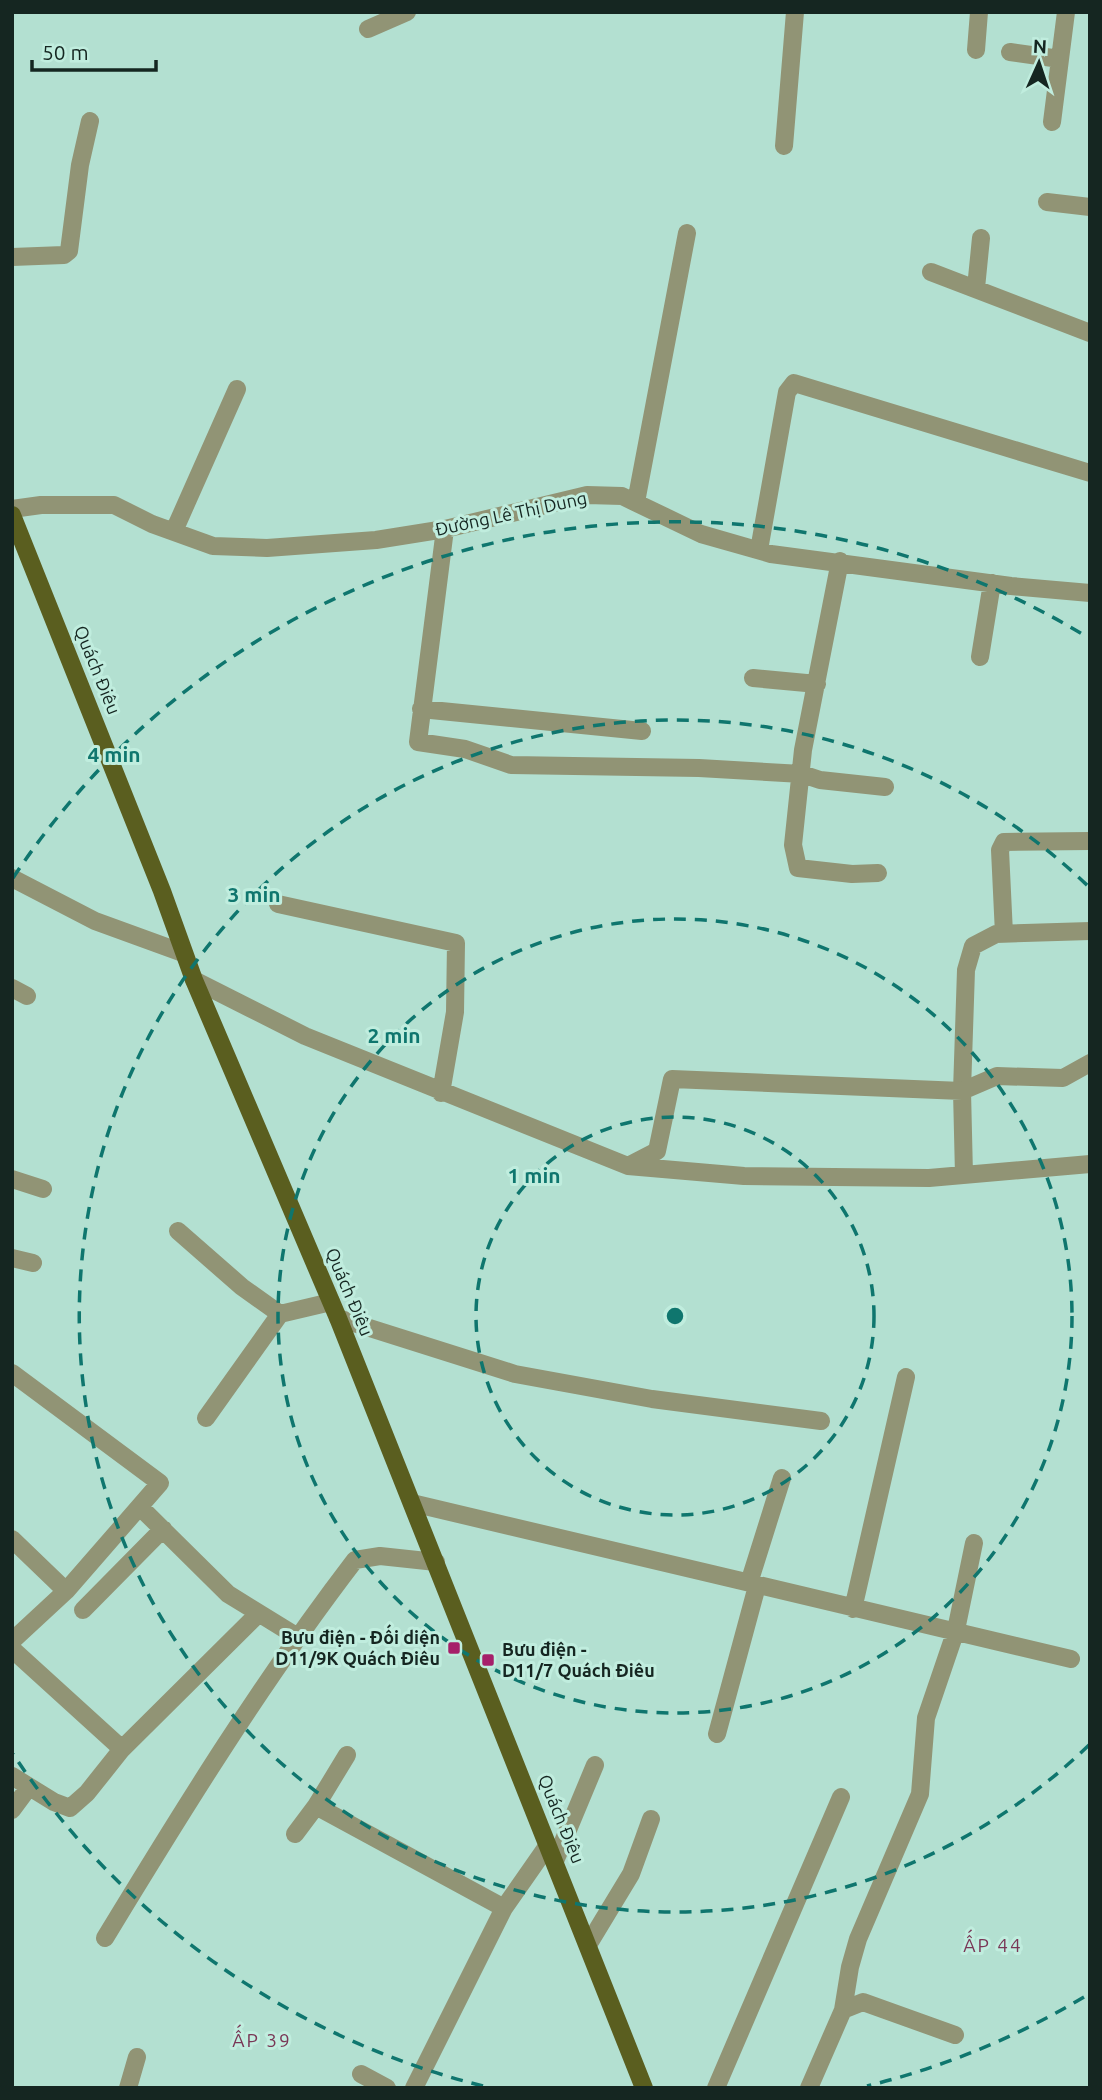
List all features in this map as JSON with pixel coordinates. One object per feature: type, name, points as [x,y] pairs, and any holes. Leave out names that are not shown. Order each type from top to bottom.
[{"type":"main road","name":"Quách Điêu","points":[[12,515],[162,891],[183,953],[334,1310],[644,2088]]},
{"type":"street","points":[[368,29],[407,12]]},
{"type":"street","points":[[784,146],[795,12]]},
{"type":"street","points":[[976,50],[979,12]]},
{"type":"street","points":[[1052,122],[1066,12]]},
{"type":"street","points":[[1010,51],[1060,59]]},
{"type":"street","points":[[12,257],[64,254],[69,251],[80,165],[90,121]]},
{"type":"street","points":[[1047,202],[1090,207]]},
{"type":"street","points":[[636,502],[687,233]]},
{"type":"street","points":[[976,288],[981,238]]},
{"type":"street","points":[[931,272],[1090,333]]},
{"type":"street","points":[[759,550],[787,392],[794,383],[1090,472]]},
{"type":"street","points":[[174,531],[237,389]]},
{"type":"street","name":"Đường Lê Thị Dung","points":[[12,509],[41,505],[114,505],[213,546],[267,548],[376,540],[445,529],[587,495],[622,496],[701,534],[759,550],[992,583],[1090,593]]},
{"type":"street","points":[[445,529],[418,742],[465,748],[511,765],[699,768],[802,774],[820,780],[886,787]]},
{"type":"street","points":[[840,561],[803,750],[793,845],[798,868],[852,874],[878,873]]},
{"type":"street","points":[[980,657],[992,583]]},
{"type":"street","points":[[753,678],[817,684]]},
{"type":"street","points":[[421,709],[642,731]]},
{"type":"street","points":[[1003,934],[1000,850],[1004,842],[1090,841]]},
{"type":"street","points":[[12,878],[95,921],[183,953]]},
{"type":"street","points":[[278,904],[456,943],[455,1012],[441,1093]]},
{"type":"street","points":[[964,1175],[962,1091],[965,970],[972,946],[1003,934],[1090,931]]},
{"type":"street","points":[[194,980],[305,1037],[628,1166],[744,1176],[929,1178],[1090,1164]]},
{"type":"street","points":[[628,1166],[657,1151],[672,1079],[962,1091],[997,1076],[1063,1078],[1090,1063]]},
{"type":"street","points":[[12,1179],[43,1189]]},
{"type":"street","points":[[178,1231],[242,1287],[280,1314],[334,1310],[515,1374],[652,1399],[821,1420]]},
{"type":"street","points":[[12,1258],[33,1263]]},
{"type":"street","points":[[206,1418],[280,1314]]},
{"type":"street","points":[[12,1373],[160,1483],[66,1591],[12,1641]]},
{"type":"street","points":[[853,1609],[906,1377]]},
{"type":"street","points":[[717,1734],[782,1478]]},
{"type":"street","points":[[412,1503],[1071,1659]]},
{"type":"street","points":[[140,1507],[228,1594],[296,1636]]},
{"type":"street","points":[[83,1610],[163,1529]]},
{"type":"street","points":[[12,1539],[66,1591]]},
{"type":"street","points":[[809,2088],[843,2010],[858,1939],[920,1794],[926,1718],[956,1630],[974,1544]]},
{"type":"street","points":[[105,1938],[193,1793],[296,1636],[355,1560],[380,1556],[436,1562]]},
{"type":"street","points":[[12,1776],[54,1802],[70,1808],[87,1793],[121,1749],[259,1613]]},
{"type":"street","points":[[12,1649],[121,1749]]},
{"type":"street","points":[[295,1834],[347,1755]]},
{"type":"street","points":[[414,2088],[505,1908],[552,1853],[595,1765]]},
{"type":"street","points":[[12,1810],[29,1787]]},
{"type":"street","points":[[716,2088],[841,1797]]},
{"type":"street","points":[[316,1805],[505,1908]]},
{"type":"street","points":[[588,1945],[631,1874],[651,1819]]},
{"type":"street","points":[[843,2010],[863,2002],[955,2035]]},
{"type":"street","points":[[128,2088],[138,2057]]},
{"type":"street","points":[[361,2074],[387,2088]]},
{"type":"place","name":"Bưu điện - Đối diện D11/9K Quách Điêu","points":[[454,1648]]},
{"type":"place","name":"Bưu điện - D11/7 Quách Điêu","points":[[488,1660]]},
{"type":"district","name":"ẤP 44","points":[[993,1945]]},
{"type":"district","name":"ẤP 39","points":[[262,2040]]}]
